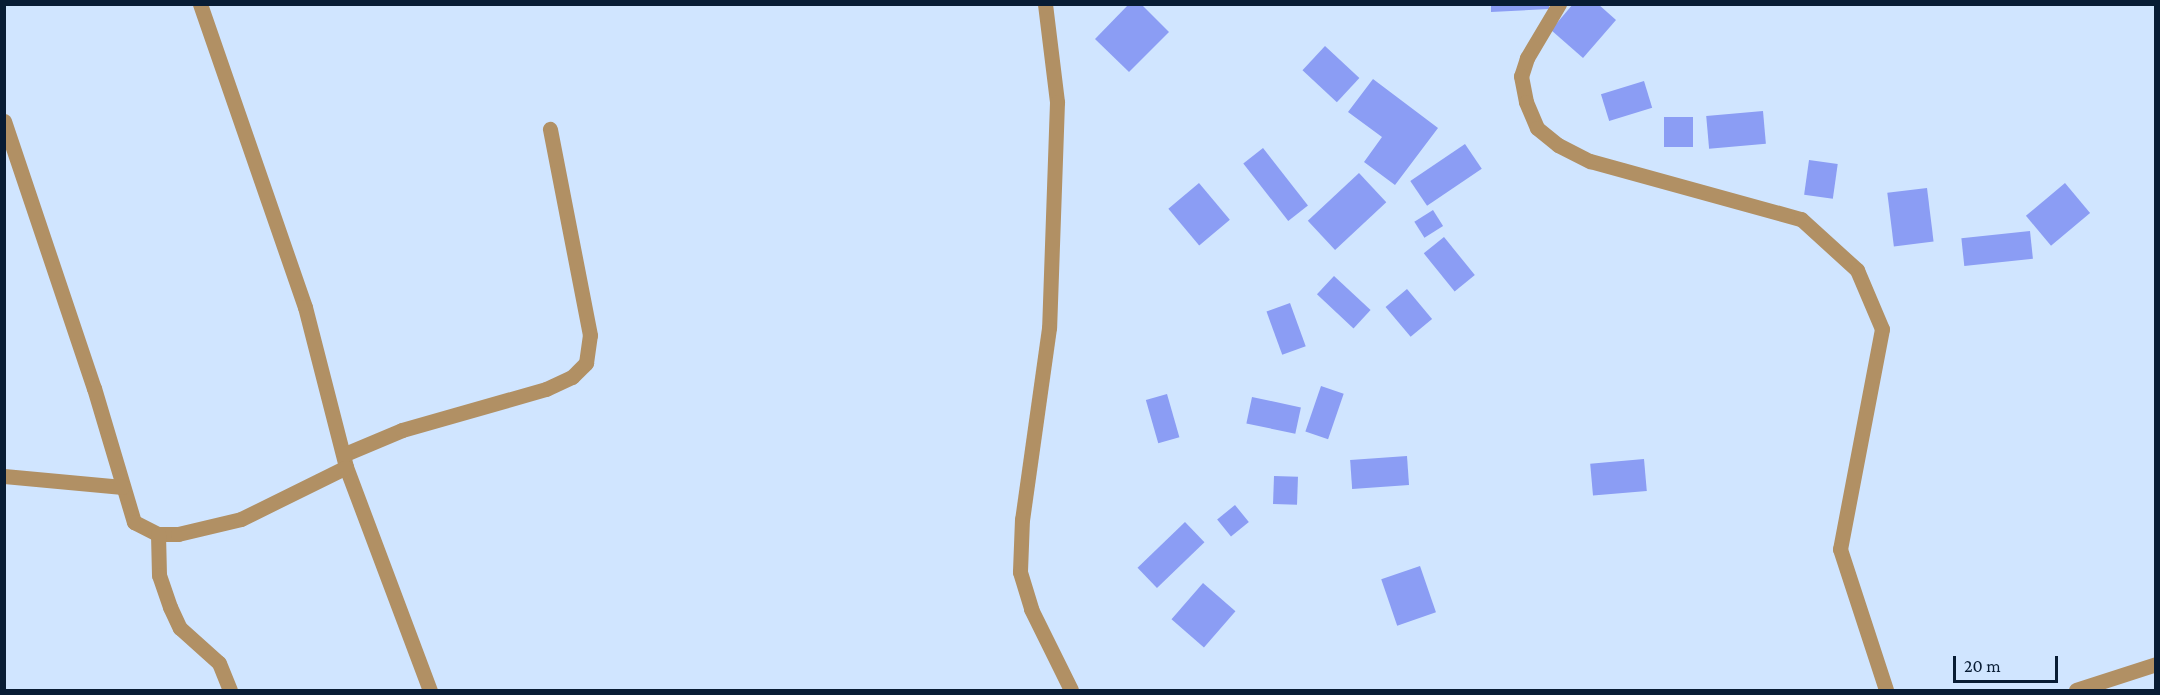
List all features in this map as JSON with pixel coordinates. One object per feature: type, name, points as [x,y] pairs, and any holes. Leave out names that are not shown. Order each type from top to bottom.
[{"type":"street","points":[[200,4],[305,308],[345,461],[430,690]]},
{"type":"street","points":[[1045,4],[1057,102],[1049,328],[1022,519],[1020,572],[1030,609],[1071,690]]},
{"type":"street","points":[[1559,4],[1531,49],[1521,76],[1526,102],[1537,128],[1558,145],[1590,160],[1801,219],[1857,270],[1882,329],[1840,549],[1886,690]]},
{"type":"street","points":[[4,121],[94,388],[134,522],[158,534],[178,534],[241,519],[402,430],[546,389],[572,377],[586,363],[590,335],[550,129]]},
{"type":"street","points":[[4,476],[122,488]]},
{"type":"street","points":[[158,534],[159,575],[170,607],[180,628],[219,663],[230,690]]},
{"type":"street","points":[[2076,690],[2156,664]]},
{"type":"building","points":[[1129,4],[1141,4],[1169,32],[1129,72],[1095,39]]},
{"type":"building","points":[[1491,4],[1549,4],[1549,9],[1491,12]]},
{"type":"building","points":[[1573,4],[1598,4],[1616,20],[1583,58],[1551,30]]},
{"type":"building","points":[[1325,46],[1359,78],[1337,102],[1302,70]]},
{"type":"building","points":[[1373,79],[1438,128],[1395,185],[1364,162],[1382,137],[1348,112]]},
{"type":"building","points":[[1644,81],[1652,108],[1609,121],[1601,94]]},
{"type":"building","points":[[1763,111],[1766,144],[1709,149],[1706,116]]},
{"type":"building","points":[[1664,117],[1693,117],[1693,147],[1664,147]]},
{"type":"building","points":[[1465,144],[1482,169],[1427,206],[1410,181]]},
{"type":"building","points":[[1263,148],[1308,206],[1288,221],[1243,163]]},
{"type":"building","points":[[1809,160],[1838,164],[1833,199],[1804,195]]},
{"type":"building","points":[[1359,173],[1386,202],[1335,250],[1308,221]]},
{"type":"building","points":[[1199,183],[1230,220],[1199,245],[1168,209]]},
{"type":"building","points":[[2065,183],[2090,213],[2051,246],[2026,216]]},
{"type":"building","points":[[1927,188],[1934,242],[1894,246],[1887,193]]},
{"type":"building","points":[[1433,210],[1443,226],[1424,238],[1414,222]]},
{"type":"building","points":[[2030,231],[2033,259],[1964,266],[1961,238]]},
{"type":"building","points":[[1444,237],[1475,275],[1455,291],[1424,253]]},
{"type":"building","points":[[1334,276],[1371,310],[1354,328],[1317,294]]},
{"type":"building","points":[[1407,289],[1432,319],[1411,337],[1386,307]]},
{"type":"building","points":[[1290,303],[1306,346],[1282,355],[1267,312]]},
{"type":"building","points":[[1321,386],[1344,394],[1328,439],[1305,431]]},
{"type":"building","points":[[1167,394],[1179,437],[1158,443],[1146,400]]},
{"type":"building","points":[[1252,397],[1301,407],[1295,434],[1246,423]]},
{"type":"building","points":[[1407,456],[1409,485],[1352,489],[1350,460]]},
{"type":"building","points":[[1644,459],[1647,491],[1593,496],[1590,464]]},
{"type":"building","points":[[1274,476],[1298,477],[1297,505],[1273,504]]},
{"type":"building","points":[[1235,505],[1249,522],[1231,537],[1217,519]]},
{"type":"building","points":[[1185,522],[1204,542],[1157,588],[1138,568]]},
{"type":"building","points":[[1420,566],[1436,612],[1397,626],[1381,579]]},
{"type":"building","points":[[1203,583],[1235,611],[1204,647],[1172,619]]}]
